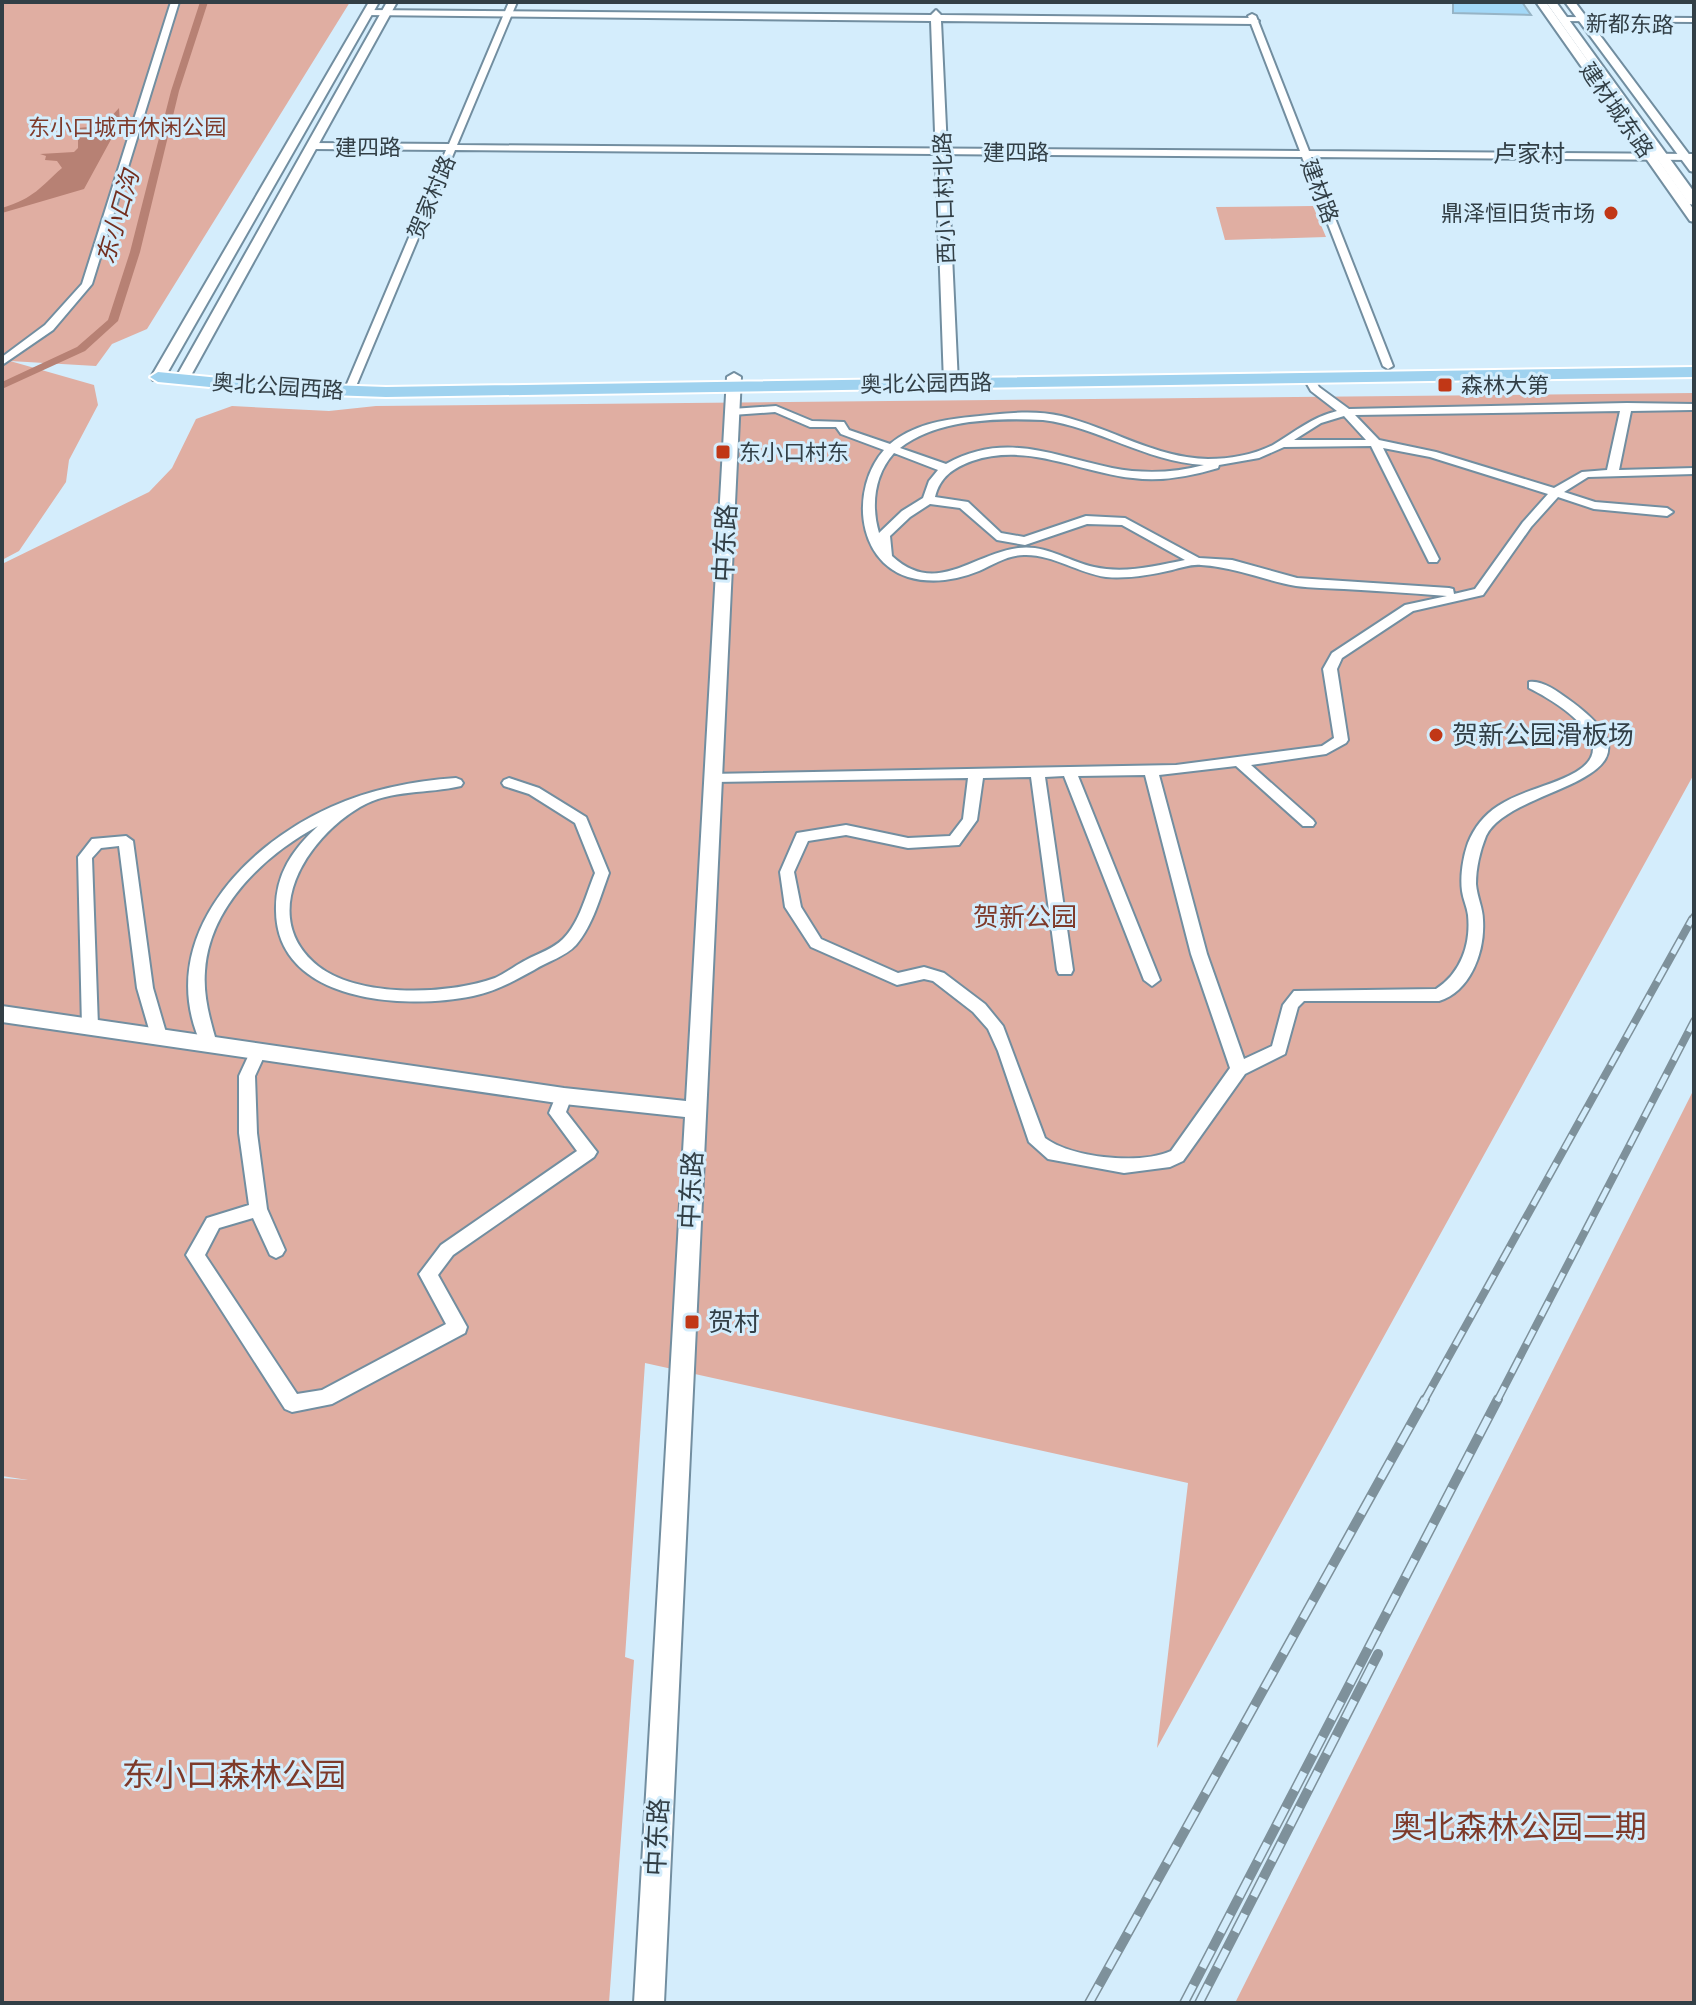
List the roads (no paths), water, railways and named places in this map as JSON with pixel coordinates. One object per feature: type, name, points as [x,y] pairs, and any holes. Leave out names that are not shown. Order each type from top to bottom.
[{"type":"main road","name":"建材城东路","points":[[1551,2],[1575,21]]},
{"type":"main road","name":"建材城东路","points":[[1561,2],[1694,185]]},
{"type":"main road","points":[[161,372],[371,8]]},
{"type":"main road","points":[[185,375],[389,8]]},
{"type":"main road","name":"建材城东路","points":[[1673,156],[1694,201]]},
{"type":"main road","name":"奥北公园西路","points":[[161,372],[351,386],[958,378],[1388,366],[1694,362]]},
{"type":"main road","name":"奥北公园西路","points":[[958,378],[1694,372]]},
{"type":"street","points":[[2,362],[48,330],[70,309],[87,284],[175,2]]},
{"type":"street","name":"建材城东路","points":[[1541,2],[1673,156],[1694,169]]},
{"type":"street","name":"建材城东路","points":[[1570,2],[1575,21],[1673,156],[1694,218]]},
{"type":"street","points":[[371,8],[1253,18]]},
{"type":"street","name":"贺家村路","points":[[351,386],[510,9]]},
{"type":"street","name":"西小口村北路","points":[[941,16],[958,378]]},
{"type":"street","name":"建材路","points":[[1253,18],[1388,366]]},
{"type":"street","name":"新都东路","points":[[1575,21],[1694,22]]},
{"type":"street","name":"建四路","points":[[312,146],[1673,156]]},
{"type":"street","points":[[1308,377],[1315,389],[1346,412],[1375,443],[1433,559]]},
{"type":"street","name":"中东路","points":[[649,2003],[734,382]]},
{"type":"street","points":[[1612,473],[1627,406]]},
{"type":"street","points":[[928,500],[932,483],[945,468],[973,456],[1002,450],[1070,457],[1101,469],[1136,475],[1183,475],[1255,457],[1282,444],[1300,427],[1321,417],[1346,412],[1692,407]]},
{"type":"street","points":[[732,412],[776,409],[810,424],[840,424],[845,432],[945,468]]},
{"type":"street","points":[[1255,457],[1207,462],[1169,458],[1123,445],[1062,420],[1038,416],[962,421],[922,429],[889,448],[874,470],[869,498],[869,529],[886,560],[911,573],[944,577],[970,570],[991,558],[1024,551],[1060,557],[1110,574],[1196,561],[1232,564],[1296,582],[1479,592]]},
{"type":"street","points":[[1282,444],[1375,443],[1432,454],[1594,505],[1667,512]]},
{"type":"street","points":[[713,777],[1151,771],[1241,763],[1326,750],[1341,740],[1330,669],[1337,656],[1409,608],[1479,592],[1554,494],[1572,478],[1612,473],[1694,471]]},
{"type":"street","points":[[886,560],[884,535],[906,514],[928,500],[964,505],[997,536],[1025,541],[1086,520],[1125,522],[1196,561]]},
{"type":"street","points":[[976,774],[970,820],[954,841],[908,843],[846,830],[802,837],[787,872],[793,907],[816,943],[897,979],[924,973],[938,977],[979,1008],[995,1026],[1038,1142],[1054,1154],[1124,1166],[1164,1162],[1177,1156],[1239,1069],[1279,1050],[1291,1005],[1300,995],[1439,995],[1452,988],[1464,973],[1476,934],[1469,888],[1475,844],[1483,828],[1523,797],[1582,775],[1596,764],[1600,748],[1594,731],[1582,715],[1565,701],[1534,685]]},
{"type":"street","points":[[1241,763],[1308,823]]},
{"type":"street","points":[[1151,771],[1199,954],[1239,1069]]},
{"type":"street","points":[[1070,773],[1152,980]]},
{"type":"street","points":[[1038,774],[1065,970]]},
{"type":"street","points":[[209,1044],[197,1000],[197,962],[205,934],[221,902],[245,873],[299,828],[353,805],[418,786],[456,783]]},
{"type":"street","points":[[353,805],[316,837],[291,870],[284,885],[282,907],[285,930],[293,948],[308,965],[335,983],[369,993],[396,996],[452,994],[499,983],[572,941],[602,873],[581,820],[534,791],[509,783]]},
{"type":"street","points":[[90,1026],[85,857],[97,843],[126,841],[145,988],[159,1036]]},
{"type":"street","points":[[2,1014],[564,1096],[696,1110]]},
{"type":"street","points":[[258,1052],[247,1076],[248,1133],[258,1209],[276,1250]]},
{"type":"street","points":[[258,1209],[213,1223],[195,1255],[292,1403],[325,1398],[458,1327],[428,1274],[447,1250],[588,1152],[557,1113],[564,1096]]},
{"type":"waterway","name":"东小口沟","points":[[2,386],[81,349],[113,321],[135,252],[175,91],[204,2]]},
{"type":"railway","points":[[1691,921],[1694,916]]},
{"type":"railway","points":[[1424,1401],[1692,919]]},
{"type":"railway","points":[[1497,1401],[1694,1021]]},
{"type":"railway","points":[[1089,2003],[1425,1399]]},
{"type":"railway","points":[[1184,2003],[1498,1399]]},
{"type":"railway","points":[[1199,2003],[1378,1654]]},
{"type":"place","name":"鼎泽恒旧货市场","points":[[1611,213]]},
{"type":"place","name":"森林大第","points":[[1445,385]]},
{"type":"place","name":"东小口村东","points":[[723,452]]},
{"type":"place","name":"贺新公园滑板场","points":[[1436,735]]},
{"type":"place","name":"贺村","points":[[692,1322]]},
{"type":"district","name":"卢家村","points":[[1529,154]]},
{"type":"park label","name":"东小口城市休闲公园","points":[[127,127]]},
{"type":"park label","name":"贺新公园","points":[[1025,917]]},
{"type":"park label","name":"东小口森林公园","points":[[234,1775]]},
{"type":"park label","name":"奥北森林公园二期","points":[[1519,1827]]}]
